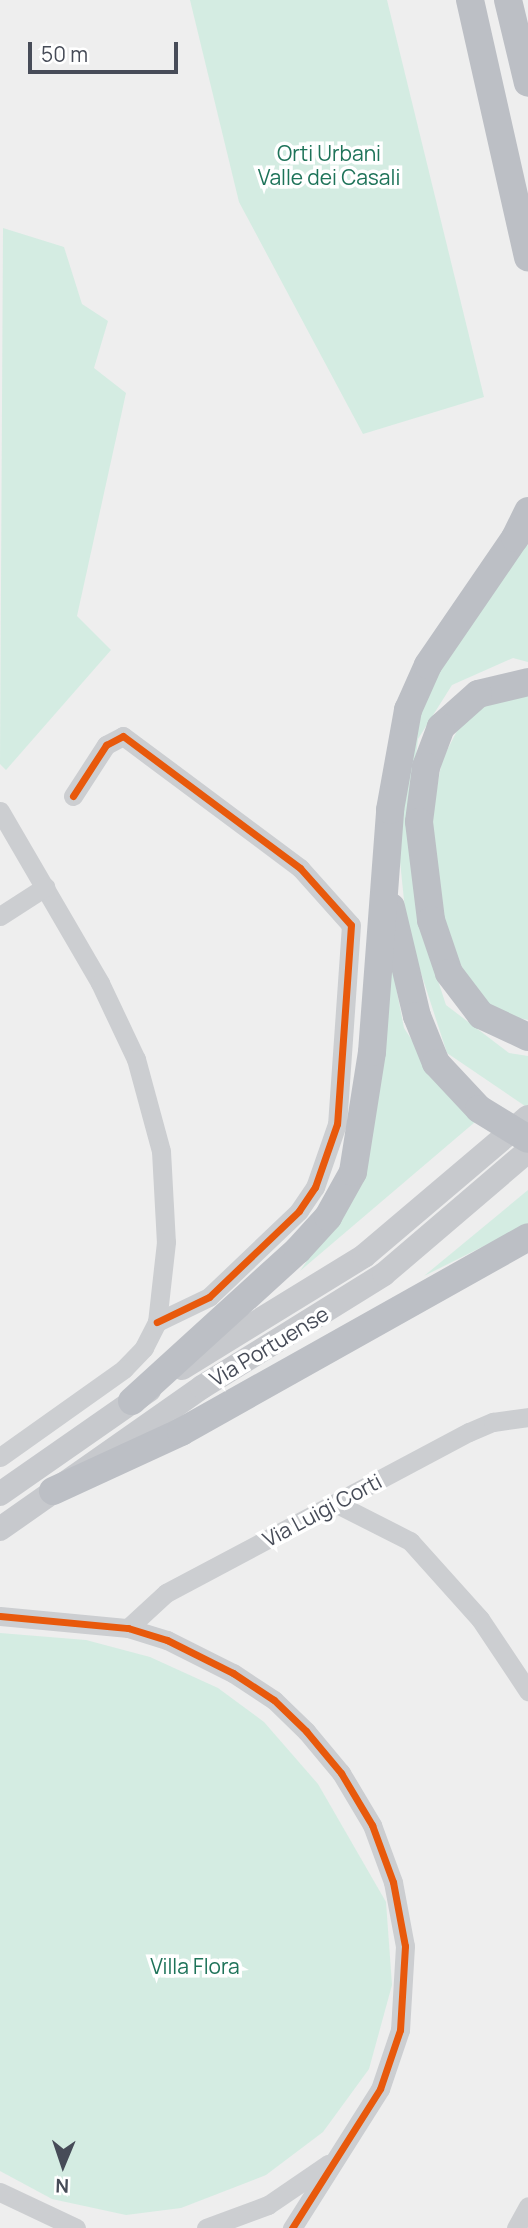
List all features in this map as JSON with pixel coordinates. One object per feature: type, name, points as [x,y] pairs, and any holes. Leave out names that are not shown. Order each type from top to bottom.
[{"type":"highway","points":[[470,0],[528,258]]},
{"type":"highway","points":[[509,0],[528,83]]},
{"type":"highway","points":[[132,1401],[286,1262],[328,1217],[344,1191],[358,1153],[367,1090],[397,762],[417,686],[515,538],[528,511]]},
{"type":"highway","points":[[528,682],[487,690],[457,710],[435,739],[426,766],[419,822],[422,871],[431,920],[458,989],[490,1022],[528,1037]]},
{"type":"highway","points":[[386,887],[417,1016],[436,1063],[479,1109],[528,1139]]},
{"type":"highway","points":[[53,1491],[170,1438],[528,1237]]},
{"type":"main road","name":"Via Portuense","points":[[0,1494],[132,1401],[327,1279],[401,1228],[528,1117]]},
{"type":"main road","name":"Via Portuense","points":[[0,1529],[221,1374],[339,1304],[402,1260],[528,1151]]},
{"type":"street","points":[[73,796],[106,745],[122,736],[300,868],[351,925],[337,1124],[315,1187],[299,1211],[209,1297],[157,1322]]},
{"type":"street","points":[[0,811],[114,1009],[152,1106],[166,1207],[166,1259],[157,1322],[144,1348],[124,1369],[0,1457]]},
{"type":"street","points":[[0,916],[45,887]]},
{"type":"street","name":"Via Luigi Corti","points":[[128,1628],[166,1594],[469,1432],[493,1422],[528,1417]]},
{"type":"street","points":[[337,1504],[410,1542],[480,1619],[528,1690]]},
{"type":"street","points":[[0,1616],[128,1628],[199,1655],[274,1700],[332,1761],[379,1839],[405,1945],[402,2017],[380,2089],[292,2228]]},
{"type":"street","points":[[206,2228],[268,2204],[337,2158]]},
{"type":"street","points":[[0,2192],[76,2228]]},
{"type":"street","points":[[516,2228],[528,2206]]},
{"type":"green space","name":"Orti Urbani Valle dei Casali","points":[[190,0],[387,0],[484,397],[363,434],[239,202]]},
{"type":"green space","points":[[3,228],[64,247],[82,304],[108,321],[94,368],[126,393],[77,616],[111,650],[6,770],[0,764]]},
{"type":"green space","points":[[528,539],[528,662],[513,658],[452,685],[418,739],[409,818],[419,923],[446,1005],[509,1053],[528,1056],[528,1108],[447,1053],[407,930],[399,851],[403,768],[423,689]]},
{"type":"green space","points":[[528,690],[528,1020],[494,1012],[469,983],[440,919],[429,832],[442,760],[470,706]]},
{"type":"green space","points":[[389,951],[404,1028],[438,1080],[475,1122],[300,1271],[325,1234]]},
{"type":"green space","points":[[528,1190],[528,1224],[424,1276]]},
{"type":"green space","name":"Villa Flora","points":[[0,1633],[86,1640],[150,1657],[218,1688],[264,1722],[318,1784],[386,1902],[392,1985],[369,2069],[323,2132],[266,2175],[181,2208],[126,2215],[52,2199],[0,2171]]},
{"type":"cycle path","points":[[73,796],[106,745],[123,736],[300,868],[351,925],[337,1124],[315,1187],[299,1211],[209,1297],[157,1322]]},
{"type":"cycle path","points":[[0,1616],[128,1628],[167,1640],[233,1673],[274,1700],[306,1731],[341,1773],[372,1825],[393,1882],[405,1946],[400,2030],[380,2089],[292,2228]]}]
